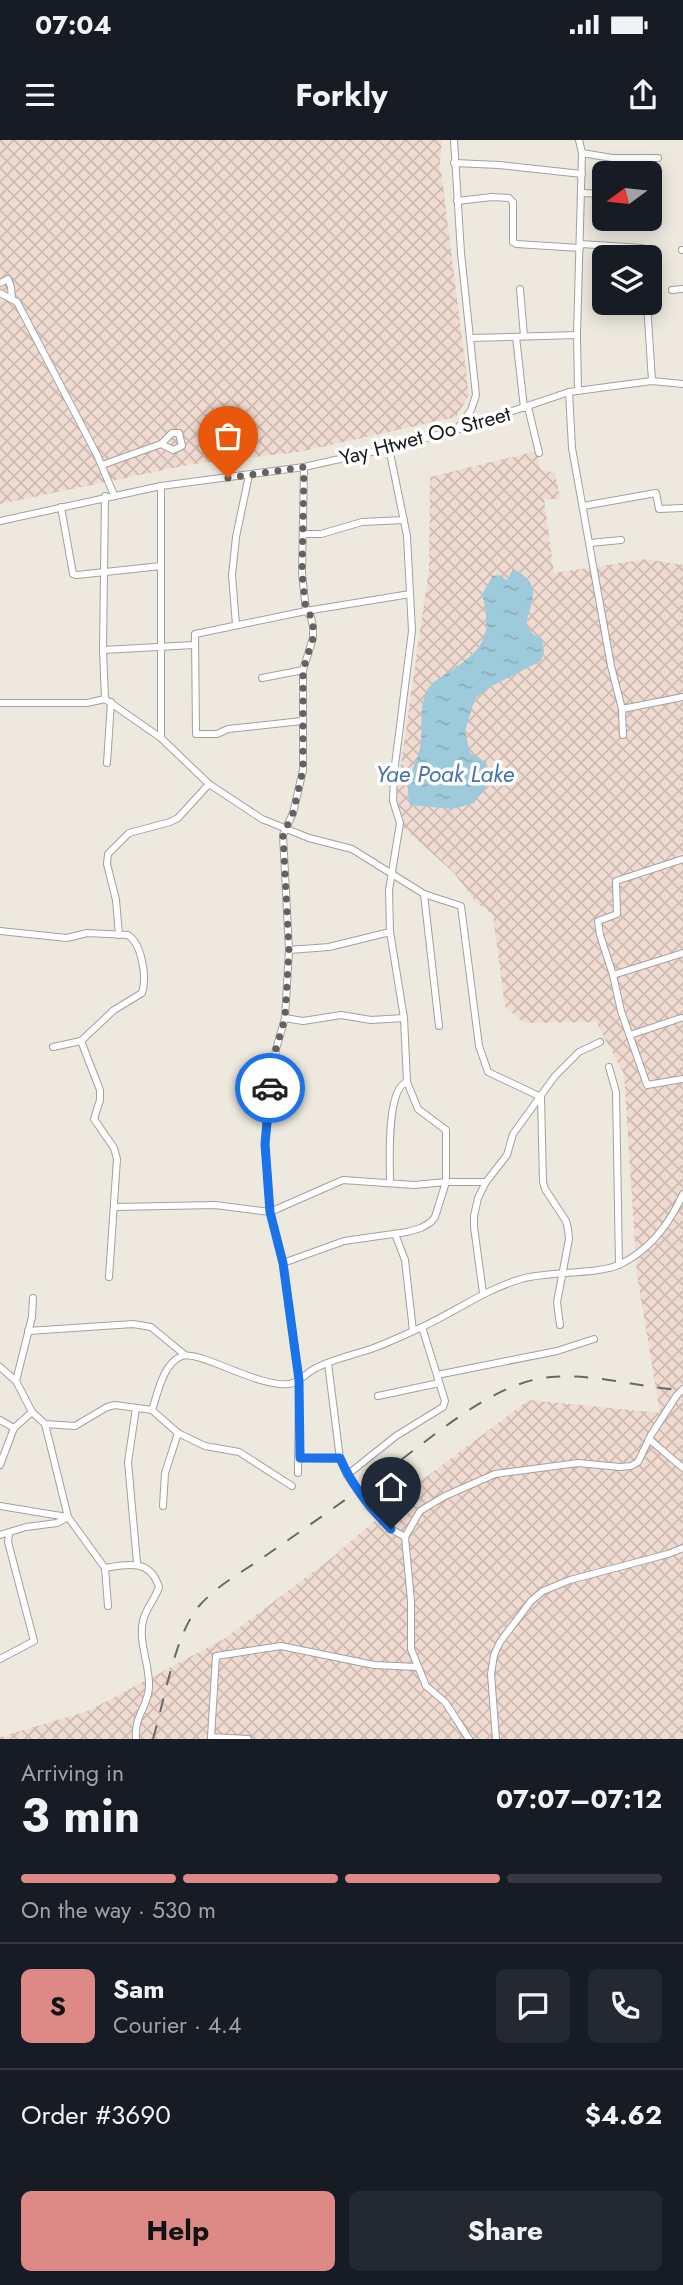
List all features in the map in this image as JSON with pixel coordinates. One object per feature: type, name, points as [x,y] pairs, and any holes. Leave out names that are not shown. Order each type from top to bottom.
[{"type":"street","points":[[454,140],[457,201],[477,395],[471,410],[456,430]]},
{"type":"street","points":[[578,391],[582,174],[579,140]]},
{"type":"street","points":[[582,153],[612,158],[658,158]]},
{"type":"street","points":[[454,163],[582,174]]},
{"type":"street","points":[[581,193],[592,193]]},
{"type":"street","points":[[457,201],[509,198],[513,202],[513,242],[516,244],[592,246]]},
{"type":"street","points":[[0,283],[8,279],[12,299]]},
{"type":"street","points":[[520,289],[520,336],[526,407],[539,453]]},
{"type":"street","points":[[672,290],[683,289]]},
{"type":"street","points":[[0,293],[18,302],[102,465],[114,495]]},
{"type":"street","points":[[648,315],[652,382]]},
{"type":"street","points":[[470,338],[577,335]]},
{"type":"street","name":"Yay Htwet Oo Street","points":[[0,521],[105,496],[304,467],[389,448],[456,430],[569,392],[652,382],[683,384]]},
{"type":"street","points":[[569,392],[572,448],[611,666],[622,709],[623,735]]},
{"type":"street","points":[[102,465],[161,444]]},
{"type":"street","points":[[283,1263],[344,1241],[421,1228],[435,1217],[446,1182],[446,1130],[418,1109],[407,1082],[404,1018],[390,932],[388,890],[393,875],[400,823],[393,801],[394,773],[412,631],[404,520],[389,448]]},
{"type":"street","points":[[298,1474],[299,1380],[283,1263],[270,1212],[265,1144],[276,1049],[285,1018],[289,950],[283,835],[293,813],[303,770],[303,670],[313,638],[312,617],[306,611],[302,573],[304,467]]},
{"type":"street","points":[[236,625],[232,575],[236,537],[250,475]]},
{"type":"street","points":[[160,738],[161,486]]},
{"type":"street","points":[[583,506],[656,493],[659,509],[683,508]]},
{"type":"street","points":[[105,496],[103,650],[108,700],[107,763]]},
{"type":"street","points":[[61,506],[73,574],[160,566]]},
{"type":"street","points":[[303,534],[321,534],[362,522],[404,520]]},
{"type":"street","points":[[590,543],[621,540]]},
{"type":"street","points":[[302,721],[228,729],[217,734],[196,734],[194,636],[197,632],[410,594]]},
{"type":"street","points":[[103,650],[194,645]]},
{"type":"street","points":[[262,678],[303,670]]},
{"type":"street","points":[[622,709],[683,696]]},
{"type":"street","points":[[0,703],[87,703],[108,700],[160,738],[209,784],[262,819],[309,838],[352,849],[424,894],[459,905],[462,909],[485,1068],[488,1072],[541,1097]]},
{"type":"street","points":[[118,934],[116,900],[107,864],[108,854],[129,833],[178,818],[209,784]]},
{"type":"street","points":[[683,859],[616,881],[617,914],[598,921],[621,1011],[648,1085],[683,1079]]},
{"type":"street","points":[[424,894],[439,1026]]},
{"type":"street","points":[[0,931],[67,938],[87,933],[118,934],[128,935],[136,943],[142,969],[142,993],[114,1010],[82,1041],[54,1047]]},
{"type":"street","points":[[289,950],[329,947],[390,932]]},
{"type":"street","points":[[613,975],[683,953]]},
{"type":"street","points":[[285,1018],[303,1021],[341,1015],[371,1020],[404,1018]]},
{"type":"street","points":[[630,1035],[681,1018]]},
{"type":"street","points":[[82,1041],[100,1090],[94,1119],[114,1148],[117,1159],[109,1277]]},
{"type":"street","points":[[483,1293],[478,1273],[474,1216],[478,1198],[486,1182],[507,1155],[513,1134],[555,1076],[579,1052],[600,1042]]},
{"type":"street","points":[[610,1068],[615,1092],[619,1265]]},
{"type":"street","points":[[390,1183],[393,1105],[397,1089],[407,1082]]},
{"type":"street","points":[[541,1097],[543,1182],[566,1221],[569,1239],[557,1301],[560,1325]]},
{"type":"street","points":[[115,1206],[215,1205],[270,1212],[343,1180],[414,1185],[486,1182]]},
{"type":"street","points":[[152,1410],[170,1365],[185,1355],[194,1355],[239,1374],[290,1384],[314,1368],[374,1348],[422,1327],[483,1293],[523,1279],[619,1265],[659,1235],[673,1216],[683,1194]]},
{"type":"street","points":[[395,1234],[405,1260],[413,1331]]},
{"type":"street","points":[[16,1381],[33,1298]]},
{"type":"street","points":[[28,1331],[133,1324],[151,1327],[185,1355]]},
{"type":"street","points":[[347,1475],[396,1436],[440,1410],[445,1401],[422,1327]]},
{"type":"street","points":[[437,1375],[557,1351],[594,1339]]},
{"type":"street","points":[[328,1363],[340,1458],[347,1475],[370,1508],[391,1529],[405,1537]]},
{"type":"street","points":[[0,1367],[16,1381],[32,1412],[45,1424],[68,1517],[105,1568],[108,1606]]},
{"type":"street","points":[[377,1396],[439,1383]]},
{"type":"street","points":[[469,1739],[445,1702],[426,1686],[411,1649],[411,1601],[405,1537],[420,1511],[445,1496],[495,1474],[578,1463],[620,1468],[631,1466],[638,1462],[649,1439],[683,1389]]},
{"type":"street","points":[[45,1424],[75,1426],[115,1405],[152,1410],[177,1433],[205,1446],[239,1452],[292,1486]]},
{"type":"street","points":[[136,1408],[128,1462],[137,1563]]},
{"type":"street","points":[[0,1465],[14,1428],[32,1412]]},
{"type":"street","points":[[0,1420],[14,1428]]},
{"type":"street","points":[[163,1506],[165,1473],[177,1433]]},
{"type":"street","points":[[649,1439],[683,1468]]},
{"type":"street","points":[[300,1458],[340,1458]]},
{"type":"street","points":[[0,1506],[68,1517]]},
{"type":"street","points":[[0,1535],[26,1527],[57,1523],[68,1517]]},
{"type":"street","points":[[0,1659],[34,1641],[8,1542],[9,1534]]},
{"type":"street","points":[[496,1739],[491,1674],[494,1655],[500,1642],[531,1601],[543,1591],[570,1580],[668,1555],[683,1548]]},
{"type":"street","points":[[105,1568],[137,1563],[148,1569],[159,1587],[142,1623],[149,1686],[134,1727],[136,1739]]},
{"type":"street","points":[[246,1739],[211,1737],[216,1656],[281,1646],[374,1665],[417,1667]]},
{"type":"shaded area","points":[[0,140],[442,140],[440,162],[469,395],[456,417],[299,452],[193,464],[0,504]]},
{"type":"shaded area","points":[[537,451],[540,469],[555,473],[560,499],[544,499],[554,573],[647,559],[683,565],[683,1739],[0,1739],[88,1711],[224,1639],[333,1557],[417,1484],[529,1400],[660,1413],[637,1275],[624,1074],[596,1022],[524,1023],[505,1007],[493,915],[475,901],[454,873],[404,828],[396,798],[429,569],[430,477]]},
{"type":"water","name":"Yae Poak Lake","points":[[513,569],[529,580],[532,586],[526,625],[533,634],[542,639],[544,652],[541,661],[492,686],[475,698],[465,731],[470,753],[486,762],[489,782],[474,803],[452,809],[410,805],[408,789],[420,748],[422,707],[426,692],[432,684],[463,662],[479,646],[486,630],[482,594],[493,576],[499,575],[507,580]]},
{"type":"railway","points":[[153,1739],[183,1633],[199,1606],[226,1583],[466,1412],[508,1389],[551,1377],[584,1377],[683,1390]]},
{"type":"way so far","points":[[228,478],[304,467],[302,573],[306,611],[312,617],[313,638],[303,670],[303,770],[293,813],[283,835],[289,950],[285,1018],[276,1049],[270,1088]]},
{"type":"route","points":[[270,1088],[265,1144],[270,1212],[283,1263],[299,1380],[300,1458],[340,1458],[347,1475],[370,1508],[391,1529]]}]
